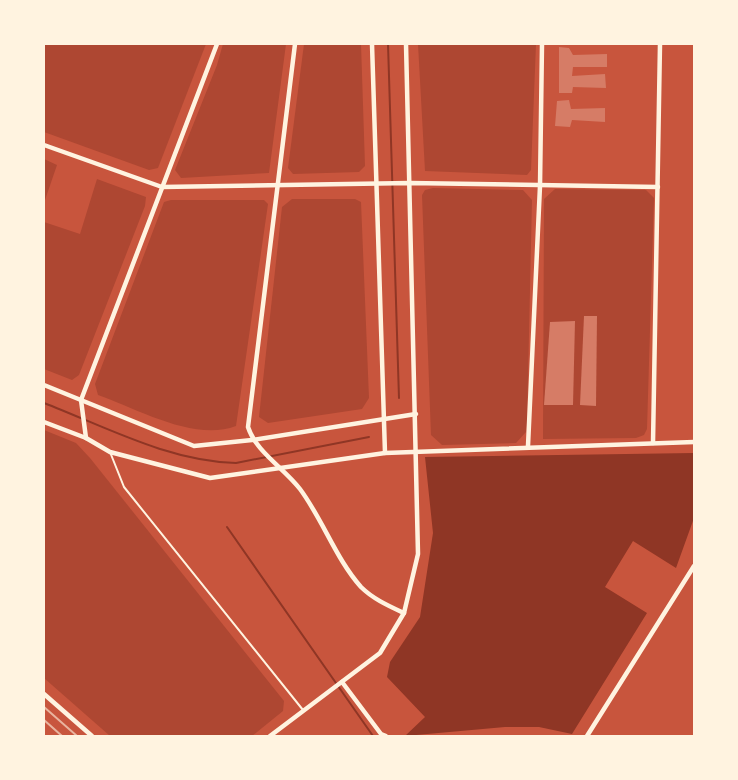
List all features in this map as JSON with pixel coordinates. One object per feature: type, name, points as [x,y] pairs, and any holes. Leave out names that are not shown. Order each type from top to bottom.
[{"type":"street","points":[[86,438],[81,400],[217,44]]},
{"type":"street","points":[[295,44],[248,427],[252,440],[283,469],[312,507],[361,586],[375,598],[404,613]]},
{"type":"street","points":[[372,44],[385,453]]},
{"type":"street","points":[[270,736],[380,653],[404,613],[418,554],[418,453],[405,44]]},
{"type":"street","points":[[528,446],[540,186],[542,44]]},
{"type":"street","points":[[653,443],[660,44]]},
{"type":"street","points":[[44,145],[162,187],[410,183],[658,187]]},
{"type":"street","points":[[44,385],[194,446],[252,440],[416,414]]},
{"type":"street","points":[[44,422],[86,438],[110,452],[210,478],[385,453],[528,446],[694,442]]},
{"type":"street","points":[[587,736],[694,566]]},
{"type":"street","points":[[341,683],[381,734],[386,736]]},
{"type":"street","points":[[44,694],[92,736]]},
{"type":"lane","points":[[110,452],[124,487],[304,711]]},
{"type":"shaded area","points":[[44,44],[206,44],[158,168],[149,170],[44,132]]},
{"type":"shaded area","points":[[223,44],[286,44],[269,173],[181,178],[175,170],[217,65]]},
{"type":"shaded area","points":[[304,44],[361,44],[365,166],[359,172],[293,174],[288,168]]},
{"type":"shaded area","points":[[418,44],[536,44],[531,170],[527,175],[425,171]]},
{"type":"shaded area","points":[[44,159],[57,165],[44,203]]},
{"type":"shaded area","points":[[97,179],[146,197],[145,206],[79,375],[72,380],[44,369],[44,222],[80,234]]},
{"type":"shaded area","points":[[433,188],[523,190],[532,200],[527,423],[526,432],[516,443],[442,445],[431,435],[422,195],[425,190]]},
{"type":"shaded area","points":[[555,189],[646,190],[654,198],[647,429],[644,435],[636,438],[543,439],[544,199]]},
{"type":"shaded area","points":[[292,199],[355,199],[361,202],[369,398],[362,409],[268,423],[259,417],[282,207]]},
{"type":"shaded area","points":[[171,200],[264,200],[268,204],[236,426],[220,430],[202,430],[166,422],[98,395],[95,384],[164,202]]},
{"type":"shaded area","points":[[44,430],[76,443],[90,458],[284,701],[283,711],[252,736],[110,736],[44,678]]},
{"type":"shaded area","points":[[694,453],[694,518],[676,568],[633,541],[605,587],[647,613],[572,734],[539,727],[505,727],[405,736],[425,717],[387,677],[390,662],[420,617],[433,533],[425,457]]},
{"type":"building","points":[[559,47],[569,48],[573,55],[607,54],[607,67],[573,67],[572,76],[605,74],[606,88],[573,87],[572,93],[559,93]]},
{"type":"building","points":[[569,100],[571,109],[605,108],[605,122],[572,120],[570,127],[555,126],[557,101]]},
{"type":"building","points":[[584,316],[597,316],[596,406],[580,405]]},
{"type":"building","points":[[575,321],[573,405],[544,405],[550,322]]},
{"type":"waterway","points":[[388,44],[399,398]]},
{"type":"waterway","points":[[44,403],[138,441],[211,461],[236,463],[369,437]]},
{"type":"waterway","points":[[227,527],[373,736]]},
{"type":"railway","points":[[44,707],[77,736]]},
{"type":"railway","points":[[44,720],[62,736]]}]
